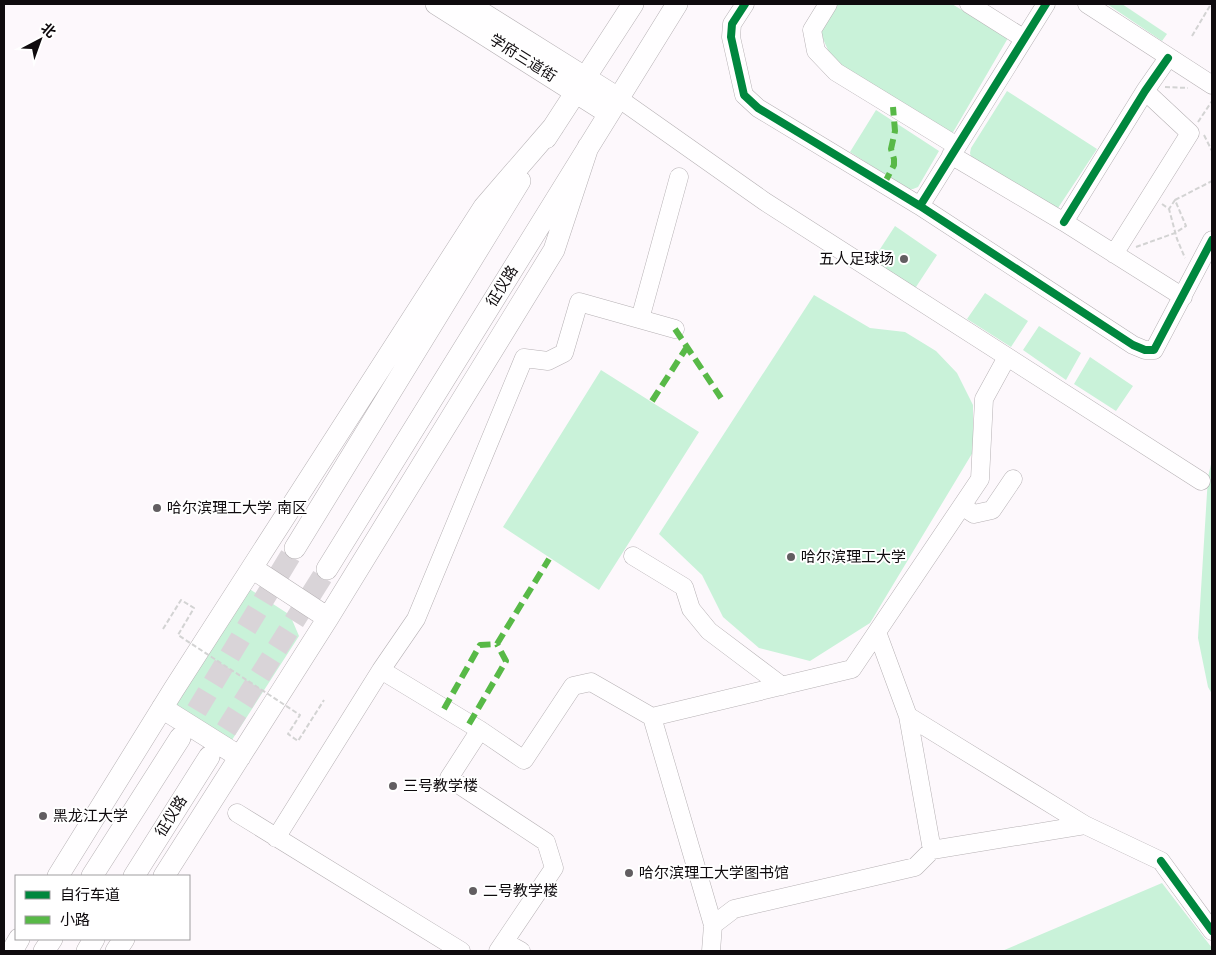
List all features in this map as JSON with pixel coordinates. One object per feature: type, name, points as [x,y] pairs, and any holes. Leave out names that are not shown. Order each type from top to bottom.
[{"type":"main road","name":"学府三道街","points":[[436,4],[582,85]]},
{"type":"main road","name":"学府三道街","points":[[468,4],[613,105]]},
{"type":"main road","points":[[295,548],[554,126],[633,4]]},
{"type":"main road","name":"征仪路","points":[[327,568],[677,4]]},
{"type":"main road","points":[[59,875],[162,708],[484,207],[554,126]]},
{"type":"main road","points":[[165,875],[328,618],[554,250],[588,147]]},
{"type":"main road","points":[[252,568],[328,618]]},
{"type":"main road","points":[[162,708],[240,757]]},
{"type":"main road","points":[[93,875],[180,738]]},
{"type":"main road","name":"征仪路","points":[[135,875],[209,757]]},
{"type":"main road","points":[[12,951],[18,940]]},
{"type":"main road","points":[[44,951],[51,940]]},
{"type":"main road","points":[[87,951],[93,940]]},
{"type":"main road","points":[[116,951],[123,940]]},
{"type":"street","points":[[745,4],[732,24],[731,37],[744,95],[758,108],[920,206],[1125,339],[1145,350],[1154,350],[1212,240]]},
{"type":"street","points":[[828,4],[812,30],[816,51],[836,72],[1064,222],[1183,297]]},
{"type":"street","points":[[970,4],[1023,38]]},
{"type":"street","points":[[920,206],[1023,38],[1046,4]]},
{"type":"street","points":[[1087,4],[1212,85]]},
{"type":"street","points":[[1064,222],[1152,89],[1168,58]]},
{"type":"street","points":[[1114,254],[1190,133],[1152,89]]},
{"type":"street","points":[[613,105],[1201,481]]},
{"type":"street","points":[[640,319],[679,177]]},
{"type":"street","points":[[276,838],[381,670],[416,620],[524,358],[548,361],[564,353],[579,302],[675,329]]},
{"type":"street","points":[[381,670],[480,730],[524,760],[573,686],[591,682],[652,717],[852,669],[980,479],[984,399],[1007,356]]},
{"type":"street","points":[[962,506],[974,514],[992,510],[1013,479]]},
{"type":"street","points":[[633,556],[684,587],[691,608],[709,631],[782,686]]},
{"type":"street","points":[[877,632],[908,716],[932,850]]},
{"type":"street","points":[[908,716],[1085,824],[1161,861],[1212,931]]},
{"type":"street","points":[[652,717],[713,925],[711,951]]},
{"type":"street","points":[[480,730],[448,778],[546,842],[554,868],[502,947],[521,951]]},
{"type":"street","points":[[237,813],[460,951]]},
{"type":"street","points":[[713,925],[734,909],[915,867],[932,850],[1085,824]]},
{"type":"path","points":[[1192,36],[1212,4]]},
{"type":"path","points":[[1152,89],[1195,88]]},
{"type":"path","points":[[1197,124],[1212,101]]},
{"type":"path","points":[[1169,209],[1175,200],[1212,181]]},
{"type":"path","points":[[1152,194],[1169,209],[1175,233],[1194,276]]},
{"type":"path","points":[[1114,254],[1175,233],[1186,226],[1175,200]]},
{"type":"path","points":[[163,629],[181,600],[194,608],[178,636],[300,715],[288,734],[298,741],[324,700]]},
{"type":"green space","points":[[837,4],[952,4],[1008,38],[952,134],[832,59],[819,30]]},
{"type":"green space","points":[[1107,4],[1122,4],[1167,34],[1162,41]]},
{"type":"green space","points":[[1007,91],[1097,149],[1056,211],[971,157],[971,148]]},
{"type":"green space","points":[[876,110],[939,151],[918,187],[908,189],[850,152]]},
{"type":"green space","name":"五人足球场","points":[[895,226],[937,255],[914,290],[871,263]]},
{"type":"green space","points":[[985,293],[1028,321],[1011,347],[967,319]]},
{"type":"green space","points":[[814,295],[870,328],[905,332],[936,351],[957,373],[973,405],[973,452],[870,623],[810,661],[759,648],[723,617],[702,575],[659,534]]},
{"type":"green space","points":[[1039,326],[1081,353],[1066,380],[1023,350]]},
{"type":"green space","points":[[1090,357],[1133,386],[1116,411],[1074,384]]},
{"type":"green space","points":[[601,370],[699,432],[599,590],[503,527]]},
{"type":"green space","points":[[1212,460],[1212,694],[1208,687],[1198,638],[1208,477]]},
{"type":"green space","points":[[248,588],[290,615],[299,636],[230,743],[173,705]]},
{"type":"green space","points":[[1162,883],[1212,948],[1212,951],[1002,951]]},
{"type":"tunnel","points":[[180,738],[295,548]]},
{"type":"tunnel","points":[[209,757],[327,569]]},
{"type":"marked path","points":[[884,184],[894,165],[891,149],[895,131],[893,107]]},
{"type":"marked path","points":[[675,329],[721,398]]},
{"type":"marked path","points":[[652,401],[687,347]]},
{"type":"marked path","points":[[497,644],[549,559]]},
{"type":"marked path","points":[[444,709],[480,645],[497,644]]},
{"type":"marked path","points":[[469,724],[506,661],[497,644]]},
{"type":"cycle path","points":[[745,4],[732,24],[731,37],[744,95],[758,108],[920,206]]},
{"type":"cycle path","points":[[1046,4],[920,206],[1133,345],[1145,350],[1154,350],[1212,240]]},
{"type":"cycle path","points":[[1064,222],[1145,91],[1168,58]]},
{"type":"cycle path","points":[[1161,861],[1212,931]]},
{"type":"place","name":"五人足球场","points":[[904,259]]},
{"type":"place","name":"哈尔滨理工大学 南区","points":[[157,508]]},
{"type":"place","name":"哈尔滨理工大学","points":[[791,557]]},
{"type":"place","name":"三号教学楼","points":[[393,786]]},
{"type":"place","name":"黑龙江大学","points":[[43,816]]},
{"type":"place","name":"哈尔滨理工大学图书馆","points":[[629,873]]},
{"type":"place","name":"二号教学楼","points":[[473,891]]}]
